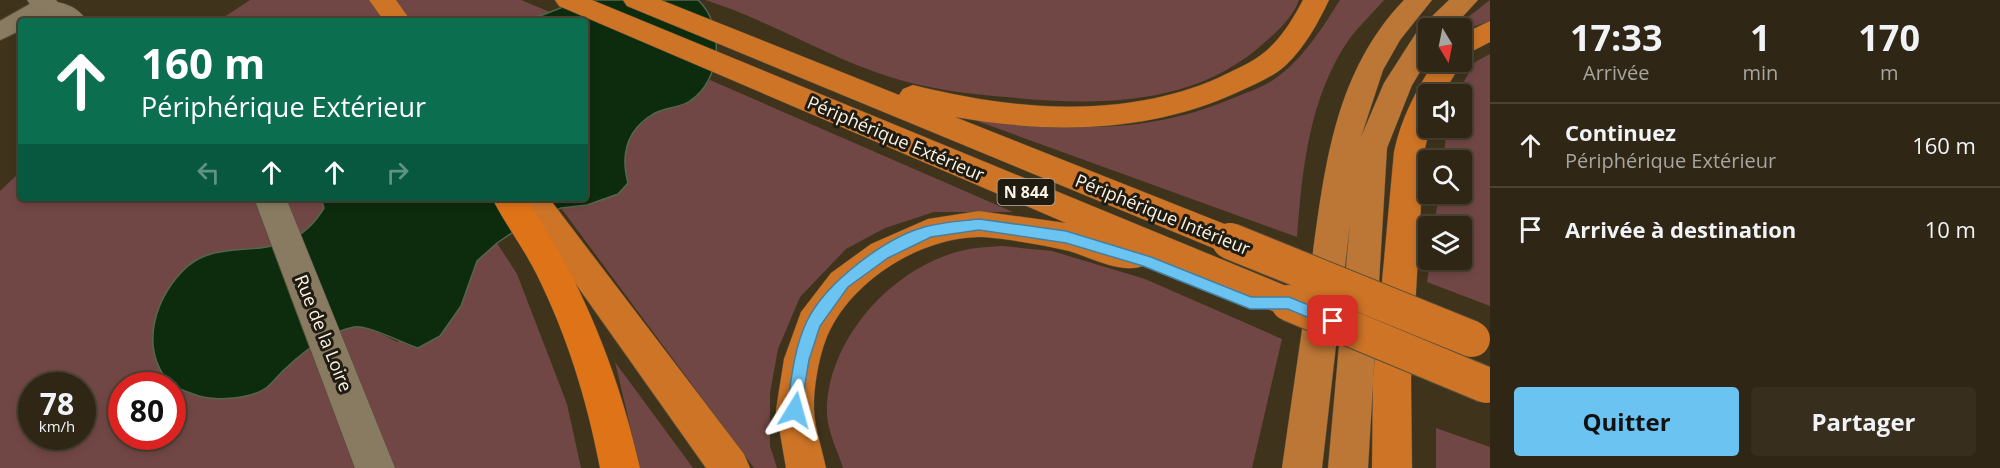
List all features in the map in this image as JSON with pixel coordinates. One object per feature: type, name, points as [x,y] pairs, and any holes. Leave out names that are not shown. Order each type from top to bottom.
[{"type":"highway","points":[[382,0],[396,18]]},
{"type":"highway","name":"Périphérique Extérieur","points":[[568,0],[827,93],[1231,278],[1488,386]]},
{"type":"highway","name":"Périphérique Intérieur","points":[[636,0],[827,93],[1230,241],[1481,342]]},
{"type":"highway","points":[[827,93],[870,81],[915,97],[996,112],[1070,117],[1174,107],[1220,90],[1276,58],[1306,19],[1316,0]]},
{"type":"highway","points":[[1472,41],[1490,30]]},
{"type":"highway","points":[[1392,468],[1392,379],[1409,152],[1418,120]]},
{"type":"highway","points":[[511,201],[553,249],[730,468]]},
{"type":"highway","points":[[532,201],[553,249],[597,377],[620,468]]},
{"type":"highway","points":[[806,468],[795,410],[801,360],[814,323],[843,283],[883,254],[928,232],[979,224],[1066,237],[1146,261],[1250,303],[1289,303]]},
{"type":"main road","points":[[1302,468],[1343,152],[1353,104],[1367,71],[1390,33],[1419,0]]},
{"type":"main road","points":[[1446,18],[1465,0]]},
{"type":"main road","points":[[1348,468],[1372,148],[1398,83],[1418,52]]},
{"type":"street","points":[[20,18],[43,2],[69,18]]},
{"type":"street","points":[[0,32],[18,19]]},
{"type":"street","name":"Rue de la Loire","points":[[276,212],[375,468]]},
{"type":"shaded area","points":[[250,0],[521,0],[550,12],[535,18],[223,18]]},
{"type":"shaded area","points":[[581,0],[698,0],[713,23],[716,37],[714,66],[701,92],[686,103],[655,113],[645,119],[632,134],[625,162],[628,183],[618,194],[587,205],[561,208],[528,222],[497,243],[477,261],[461,306],[440,336],[418,348],[377,331],[354,327],[335,333],[308,349],[259,392],[224,399],[206,398],[186,392],[186,372],[162,372],[155,354],[153,338],[155,322],[159,307],[176,278],[188,266],[203,257],[220,252],[275,245],[292,239],[309,227],[324,208],[322,201],[588,201],[588,18],[535,18]]},
{"type":"shaded area","points":[[705,0],[1299,0],[1289,18],[1270,38],[1237,63],[1208,79],[1176,90],[1143,97],[1109,101],[1075,101],[977,94],[933,88],[904,81],[866,69],[729,8]]},
{"type":"shaded area","points":[[1340,0],[1384,0],[1350,38],[1325,84],[1305,160],[1297,237],[966,117],[1034,125],[1100,127],[1164,120],[1197,111],[1254,90],[1276,78],[1304,52]]},
{"type":"shaded area","points":[[1490,0],[1490,21],[1472,27],[1472,18],[1467,18]]},
{"type":"shaded area","points":[[1490,54],[1490,306],[1427,282],[1429,270],[1472,270],[1472,216],[1436,216],[1437,204],[1472,204],[1472,150],[1444,150],[1446,138],[1472,138],[1472,84],[1463,84],[1469,72],[1472,72],[1475,62]]},
{"type":"shaded area","points":[[710,80],[1013,212],[934,212],[885,228],[846,249],[800,297],[778,349],[770,393],[770,446],[777,468],[754,468],[561,208],[587,205],[628,183],[623,164],[628,135],[655,113],[690,101]]},
{"type":"shaded area","points":[[18,174],[18,201],[322,201],[324,208],[314,221],[292,238],[266,247],[222,253],[284,369],[327,336],[348,328],[368,329],[398,342],[472,277],[477,261],[497,243],[517,274],[567,404],[581,468],[0,468],[0,191]]},
{"type":"shaded area","points":[[1002,246],[1052,251],[1145,279],[1282,339],[1252,468],[843,468],[831,435],[827,415],[829,387],[838,360],[851,334],[869,310],[890,289],[913,272],[939,258],[965,250]]},
{"type":"shaded area","points":[[615,362],[693,468],[640,468]]},
{"type":"shaded area","points":[[1436,428],[1490,447],[1490,468],[1436,468]]},
{"type":"route","points":[[795,410],[801,360],[814,323],[833,296],[843,283],[883,254],[928,232],[979,224],[1066,237],[1146,261],[1250,303],[1289,303],[1333,321]]}]
